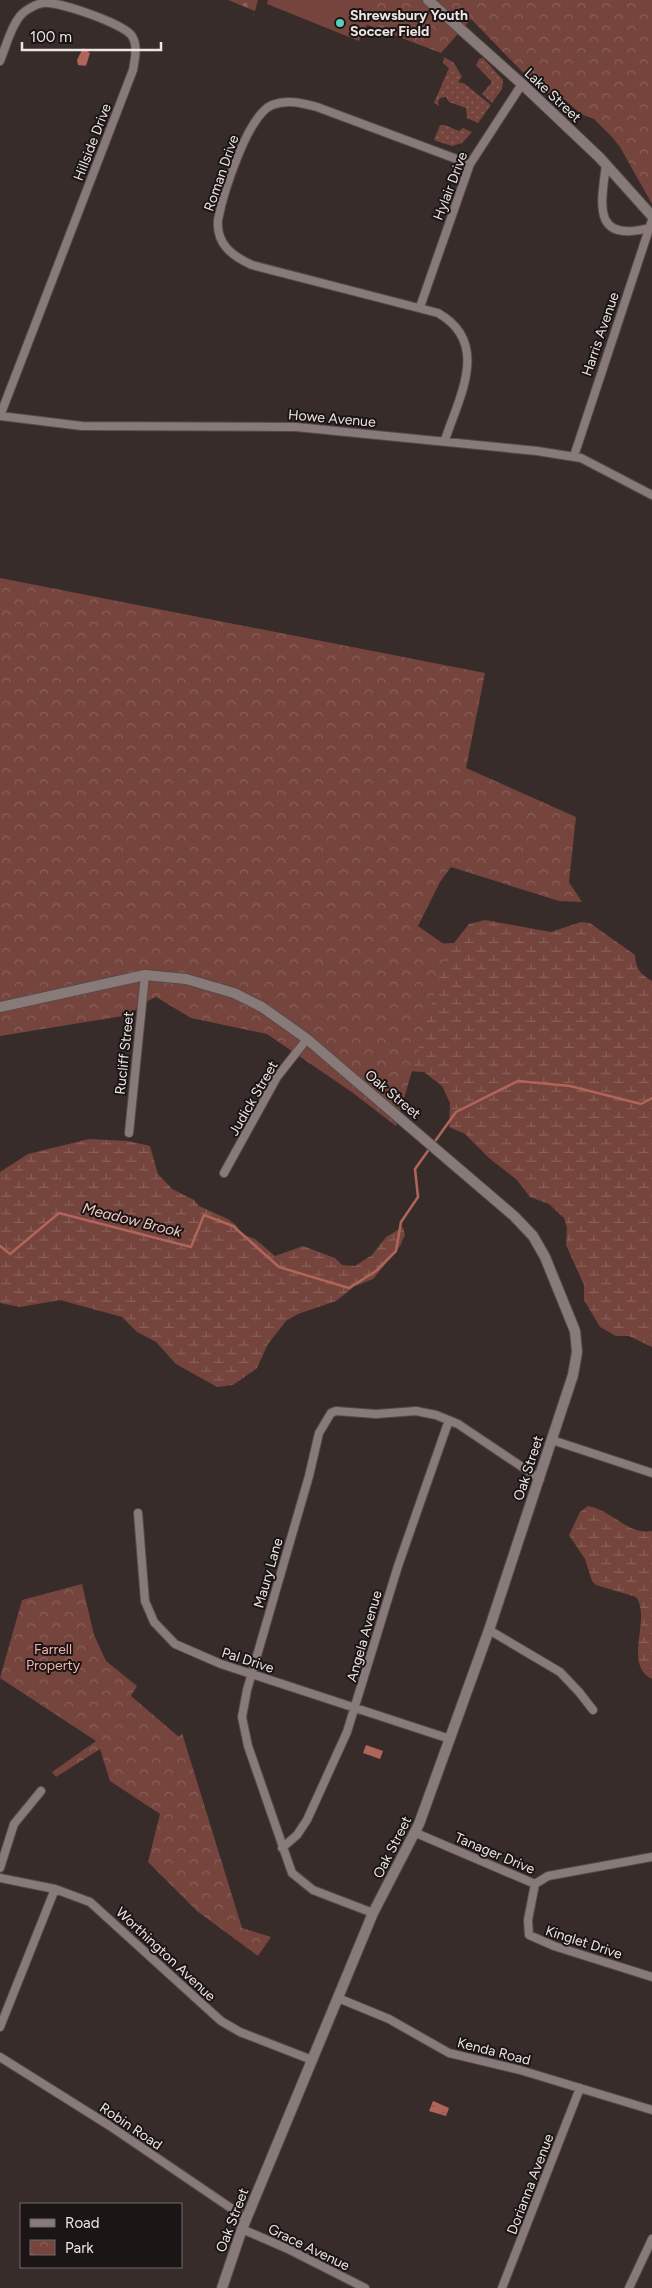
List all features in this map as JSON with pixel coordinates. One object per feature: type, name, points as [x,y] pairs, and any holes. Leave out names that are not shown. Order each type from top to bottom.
[{"type":"street","name":"Lake Street","points":[[428,0],[522,84],[606,165],[652,218]]},
{"type":"street","name":"Hillside Drive","points":[[0,62],[20,15],[43,3],[67,7],[121,27],[130,34],[135,42],[133,70],[0,416]]},
{"type":"street","name":"Hylair Drive","points":[[420,308],[470,164],[522,84]]},
{"type":"street","name":"Roman Drive","points":[[445,440],[468,369],[468,350],[462,333],[451,321],[438,313],[261,268],[242,261],[228,251],[218,234],[218,220],[222,203],[254,122],[263,111],[278,103],[293,102],[317,108],[470,164]]},
{"type":"street","points":[[606,165],[602,217],[615,230],[649,228]]},
{"type":"street","name":"Harris Avenue","points":[[574,456],[652,218]]},
{"type":"street","name":"Howe Avenue","points":[[0,416],[82,426],[296,427],[445,440],[574,456],[652,495]]},
{"type":"street","name":"Oak Street","points":[[0,1007],[145,975],[186,979],[234,993],[262,1007],[307,1039],[514,1216],[532,1235],[545,1256],[575,1331],[577,1352],[573,1375],[489,1630],[416,1833],[374,1913],[242,2229],[222,2288]]},
{"type":"street","name":"Rucliff Street","points":[[129,1132],[145,975]]},
{"type":"street","name":"Judick Street","points":[[224,1173],[269,1092],[307,1039]]},
{"type":"street","name":"Maury Lane","points":[[374,1913],[322,1894],[305,1885],[292,1873],[248,1746],[243,1723],[243,1711],[252,1674],[309,1476],[319,1432],[326,1419],[336,1411],[368,1414],[416,1411],[449,1420],[540,1479]]},
{"type":"street","name":"Angela Avenue","points":[[282,1848],[297,1835],[307,1820],[342,1745],[356,1708],[398,1566],[449,1420]]},
{"type":"street","points":[[552,1440],[652,1473]]},
{"type":"street","name":"Pal Drive","points":[[138,1513],[142,1588],[154,1622],[168,1637],[185,1650],[214,1662],[450,1739]]},
{"type":"street","points":[[489,1630],[560,1672],[593,1710]]},
{"type":"street","points":[[0,1868],[14,1824],[41,1791]]},
{"type":"street","name":"Tanager Drive","points":[[416,1833],[535,1884],[548,1876],[652,1857]]},
{"type":"street","name":"Worthington Avenue","points":[[0,1878],[55,1889],[80,1897],[99,1908],[196,2000],[221,2021],[246,2035],[312,2060]]},
{"type":"street","name":"Kinglet Drive","points":[[535,1884],[528,1920],[529,1936],[554,1946],[652,1977]]},
{"type":"street","points":[[0,2027],[55,1889]]},
{"type":"street","name":"Kenda Road","points":[[338,1998],[389,2019],[450,2053],[514,2068],[652,2110]]},
{"type":"street","name":"Robin Road","points":[[0,2057],[110,2126],[247,2219]]},
{"type":"street","name":"Dorianna Avenue","points":[[502,2288],[580,2088]]},
{"type":"street","name":"Grace Avenue","points":[[242,2229],[288,2249],[365,2288]]},
{"type":"street","points":[[629,2288],[652,2238]]},
{"type":"green space","points":[[228,0],[258,0],[255,11]]},
{"type":"green space","name":"Shrewsbury Youth Soccer Field","points":[[268,0],[379,0],[359,41],[267,4]]},
{"type":"green space","points":[[303,0],[652,0],[652,204],[620,147],[612,137],[594,119],[581,114],[565,100],[555,98],[538,88],[471,19],[441,53]]},
{"type":"green space","points":[[444,57],[454,63],[462,77],[458,82],[465,84],[491,105],[478,123],[467,118],[466,108],[449,102],[446,97],[440,98],[439,106],[434,103],[449,68],[443,63]]},
{"type":"green space","points":[[483,58],[503,80],[502,89],[492,103],[482,94],[492,82],[476,65],[479,59]]},
{"type":"green space","points":[[440,125],[445,125],[459,131],[463,128],[472,132],[462,143],[452,146],[434,140]]},
{"type":"green space","points":[[0,578],[485,673],[466,768],[576,817],[569,882],[582,902],[559,901],[451,867],[440,882],[418,926],[448,947],[396,1126],[353,1093],[267,1034],[191,1018],[156,997],[143,1003],[129,1015],[0,1036]]},
{"type":"green space","points":[[485,920],[551,932],[581,922],[590,923],[635,955],[639,971],[652,981],[652,1347],[629,1336],[616,1336],[600,1327],[584,1300],[584,1285],[566,1245],[567,1227],[564,1218],[549,1204],[530,1197],[517,1180],[489,1158],[465,1134],[449,1127],[450,1103],[442,1086],[424,1072],[408,1071],[416,945],[454,943],[469,924]]},
{"type":"green space","points":[[89,1139],[128,1141],[150,1146],[158,1174],[172,1189],[194,1200],[199,1206],[228,1219],[237,1226],[239,1233],[255,1239],[275,1256],[303,1246],[335,1258],[342,1265],[355,1266],[372,1255],[386,1237],[403,1227],[405,1235],[400,1246],[373,1279],[355,1286],[336,1301],[298,1314],[286,1321],[268,1344],[257,1368],[233,1385],[217,1387],[176,1364],[156,1342],[137,1332],[122,1317],[60,1300],[20,1307],[0,1303],[0,1172],[28,1154]]},
{"type":"green space","points":[[588,1506],[635,1529],[652,1531],[652,1679],[643,1672],[639,1663],[641,1617],[640,1606],[636,1597],[596,1585],[592,1581],[585,1559],[569,1535],[580,1512]]},
{"type":"green space","name":"Farrell Property","points":[[82,1584],[94,1635],[106,1661],[137,1686],[131,1696],[179,1737],[182,1733],[242,1928],[271,1937],[258,1956],[197,1911],[148,1862],[160,1814],[110,1781],[100,1749],[56,1777],[52,1772],[96,1741],[0,1678],[22,1600]]},
{"type":"water","points":[[83,48],[90,53],[86,66],[78,65],[77,60]]},
{"type":"water","points":[[366,1745],[383,1751],[380,1759],[363,1753]]},
{"type":"water","points":[[433,2101],[449,2108],[446,2116],[429,2111]]},
{"type":"waterway","name":"Meadow Brook","points":[[433,1144],[456,1112],[518,1081],[570,1086],[641,1104],[652,1098]]},
{"type":"waterway","name":"Meadow Brook","points":[[0,1246],[10,1254],[59,1213],[191,1247],[204,1215],[233,1226],[279,1267],[349,1288],[376,1271],[396,1251],[401,1222],[418,1197],[415,1169],[430,1148]]},
{"type":"place","name":"Shrewsbury Youth Soccer Field","points":[[340,23]]}]
